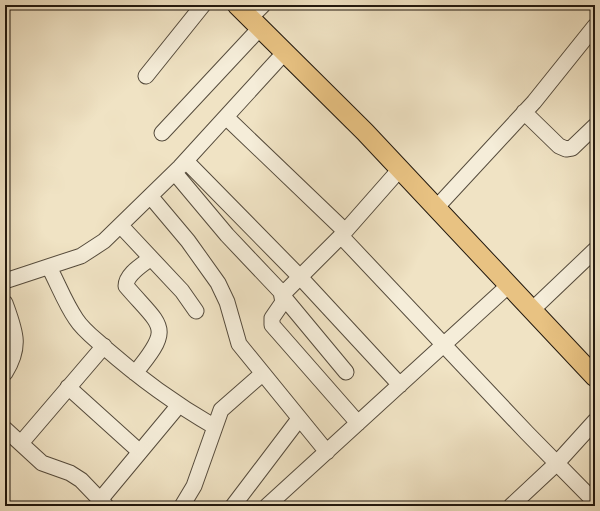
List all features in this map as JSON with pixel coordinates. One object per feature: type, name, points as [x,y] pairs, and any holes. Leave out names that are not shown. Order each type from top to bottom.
[{"type":"main road","points":[[237,5],[258,17],[285,52],[400,169],[532,310],[593,372]]},
{"type":"street","points":[[146,76],[203,5]]},
{"type":"street","points":[[162,133],[258,17]]},
{"type":"street","points":[[436,208],[524,112],[595,26]]},
{"type":"street","points":[[5,281],[81,256],[104,241],[175,173],[285,52]]},
{"type":"street","points":[[524,112],[559,146],[566,149],[572,148],[578,144],[595,126]]},
{"type":"street","points":[[226,117],[343,234],[444,344],[595,502]]},
{"type":"street","points":[[186,161],[300,277],[400,385]]},
{"type":"street","points":[[282,295],[343,234],[400,169]]},
{"type":"street","points":[[175,173],[227,235],[282,295],[346,372]]},
{"type":"street","points":[[151,197],[188,241],[218,283],[227,302],[239,344],[327,452]]},
{"type":"street","points":[[121,226],[182,291],[196,311]]},
{"type":"street","points":[[532,310],[595,250]]},
{"type":"street","points":[[135,373],[158,342],[160,328],[126,286],[126,281],[129,276],[151,258]]},
{"type":"street","points":[[49,267],[75,318],[83,328],[135,373],[179,405],[215,427]]},
{"type":"street","points":[[267,506],[509,285]]},
{"type":"street","points":[[282,295],[283,302],[272,318],[272,325],[358,423]]},
{"type":"street","points":[[5,303],[16,332],[16,343],[12,360],[5,374]]},
{"type":"street","points":[[21,443],[104,346]]},
{"type":"street","points":[[182,506],[194,486],[221,410],[226,404],[262,374]]},
{"type":"street","points":[[68,387],[140,452]]},
{"type":"street","points":[[5,428],[42,463],[70,473],[81,480],[103,503],[140,452],[179,405]]},
{"type":"street","points":[[234,506],[299,419]]},
{"type":"street","points":[[511,506],[557,463],[595,421]]}]
